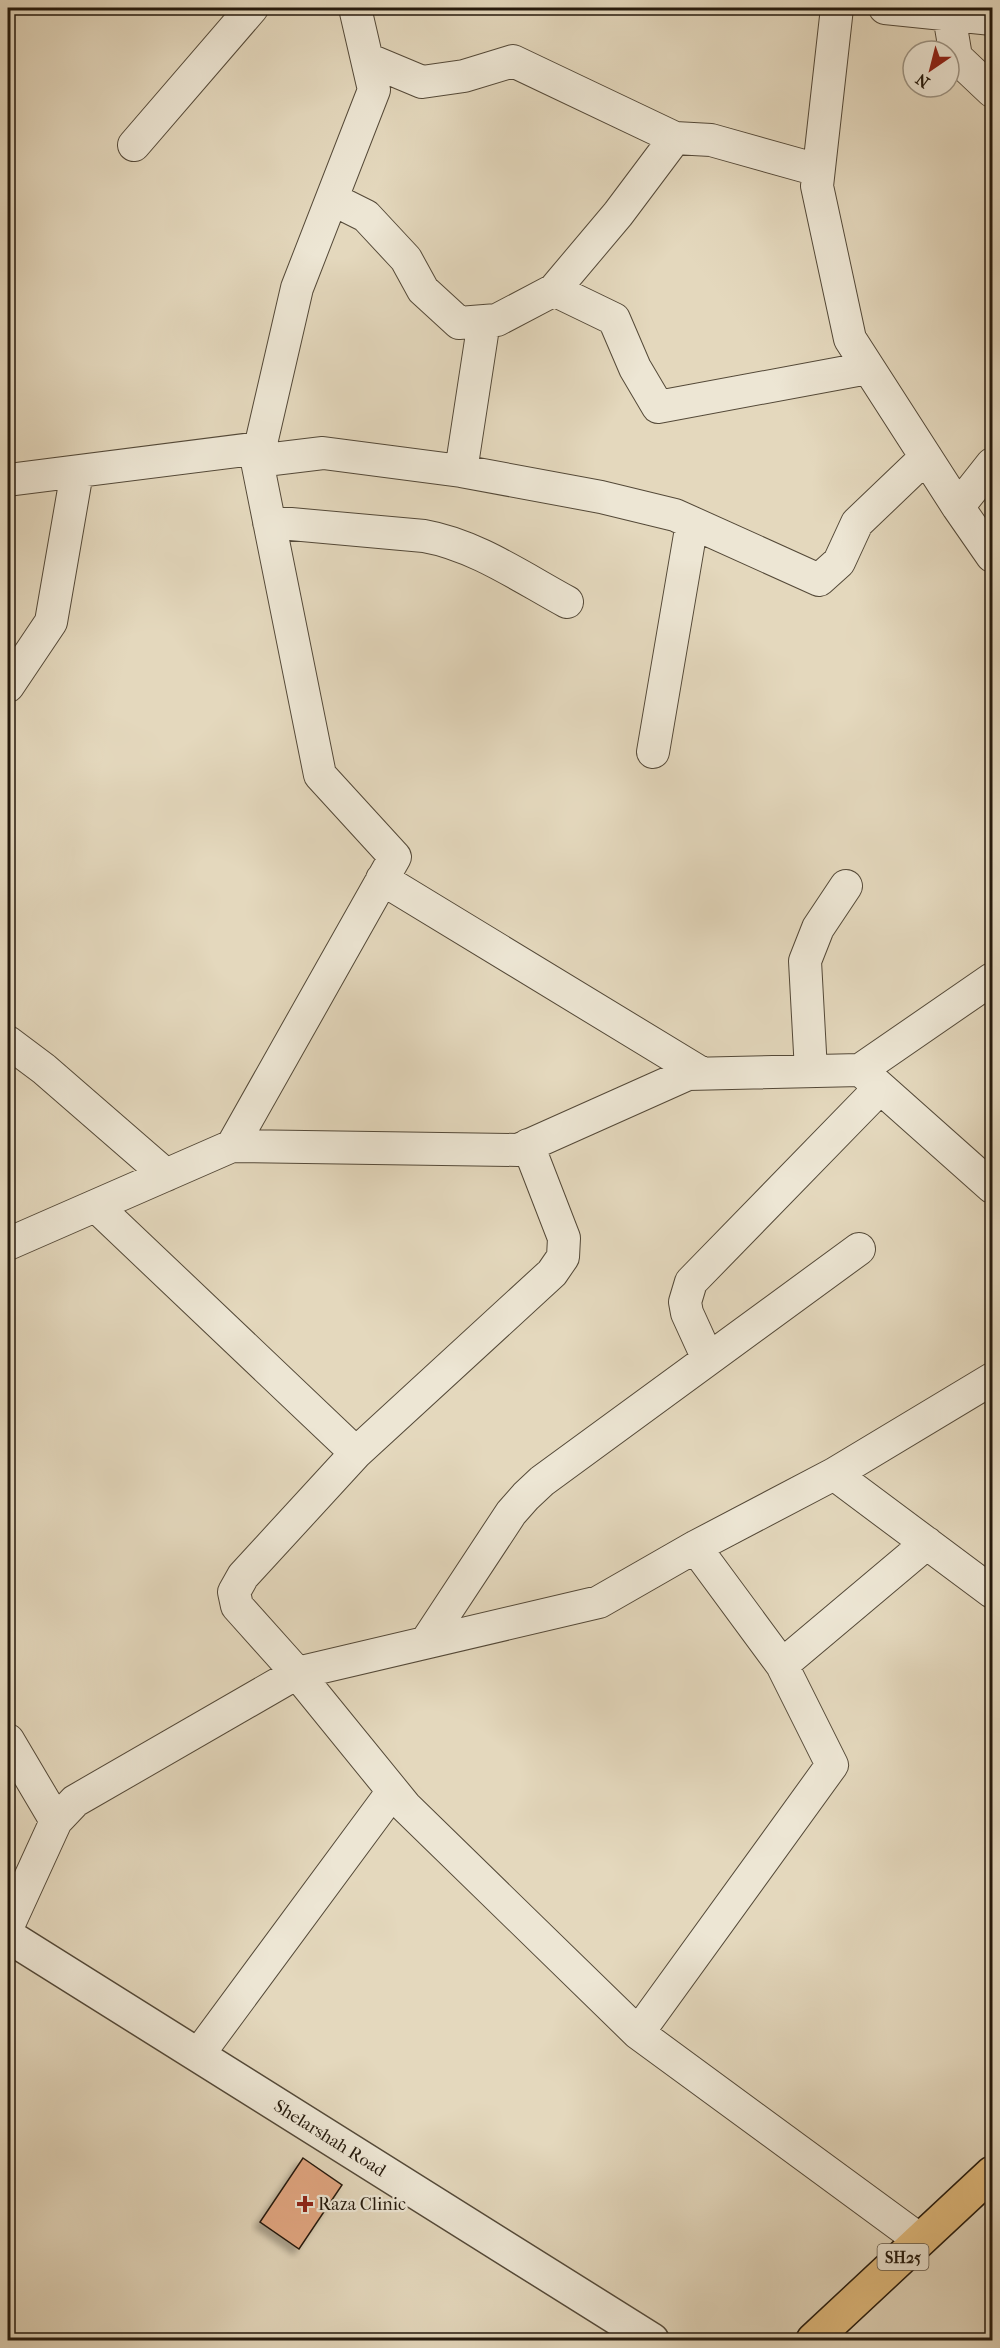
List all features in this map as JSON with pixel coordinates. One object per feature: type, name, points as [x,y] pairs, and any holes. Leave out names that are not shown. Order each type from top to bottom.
[{"type":"main road","name":"SH25","points":[[813,2340],[993,2173]]},
{"type":"street","points":[[134,145],[252,8]]},
{"type":"street","points":[[232,1146],[395,857],[320,775],[269,522],[259,455],[297,288],[374,90],[355,8]]},
{"type":"street","points":[[837,8],[817,186],[850,339],[958,507],[993,556]]},
{"type":"street","points":[[891,8],[993,19]]},
{"type":"street","points":[[949,15],[956,57],[993,90]]},
{"type":"street","points":[[367,59],[422,82],[464,76],[513,61],[675,138],[711,140],[818,170]]},
{"type":"street","points":[[332,199],[366,216],[406,259],[423,290],[459,322],[497,320],[554,290],[618,214],[675,138]]},
{"type":"street","points":[[554,290],[614,319],[635,368],[657,407],[868,368]]},
{"type":"street","points":[[461,471],[484,321]]},
{"type":"street","points":[[8,480],[259,455],[323,453],[461,471],[601,497],[675,515],[819,579],[839,562],[856,523],[926,457]]},
{"type":"street","points":[[958,507],[993,464]]},
{"type":"street","points":[[8,686],[51,622],[77,472]]},
{"type":"street","points":[[269,522],[448,540],[567,602]]},
{"type":"street","points":[[653,752],[692,523]]},
{"type":"street","points":[[382,879],[701,1073]]},
{"type":"street","points":[[811,1071],[806,961],[818,928],[846,886]]},
{"type":"street","points":[[708,1359],[687,1313],[685,1302],[691,1282],[870,1079],[993,979]]},
{"type":"street","points":[[8,1042],[44,1069],[166,1175]]},
{"type":"street","points":[[8,1244],[232,1146],[518,1150],[688,1074],[701,1073],[811,1071],[870,1079],[993,1187]]},
{"type":"street","points":[[528,1145],[564,1238],[563,1257],[552,1273],[356,1453],[243,1576],[234,1592],[237,1606],[297,1673],[406,1807],[638,2033],[920,2240]]},
{"type":"street","points":[[96,1206],[356,1453]]},
{"type":"street","points":[[426,1642],[511,1514],[542,1481],[859,1249]]},
{"type":"street","points":[[8,1926],[56,1821],[75,1801],[297,1673],[599,1602],[695,1547],[834,1473],[993,1379]]},
{"type":"street","points":[[834,1473],[993,1592]]},
{"type":"street","points":[[782,1665],[927,1543]]},
{"type":"street","points":[[638,2033],[832,1765],[782,1665],[695,1547]]},
{"type":"street","points":[[8,1740],[56,1821]]},
{"type":"street","points":[[198,2055],[393,1791]]},
{"type":"street","name":"Shelarshah Road","points":[[8,1936],[652,2340]]},
{"type":"building","points":[[303,2158],[342,2185],[299,2249],[260,2222]]},
{"type":"place","name":"Raza Clinic","points":[[305,2204]]}]
